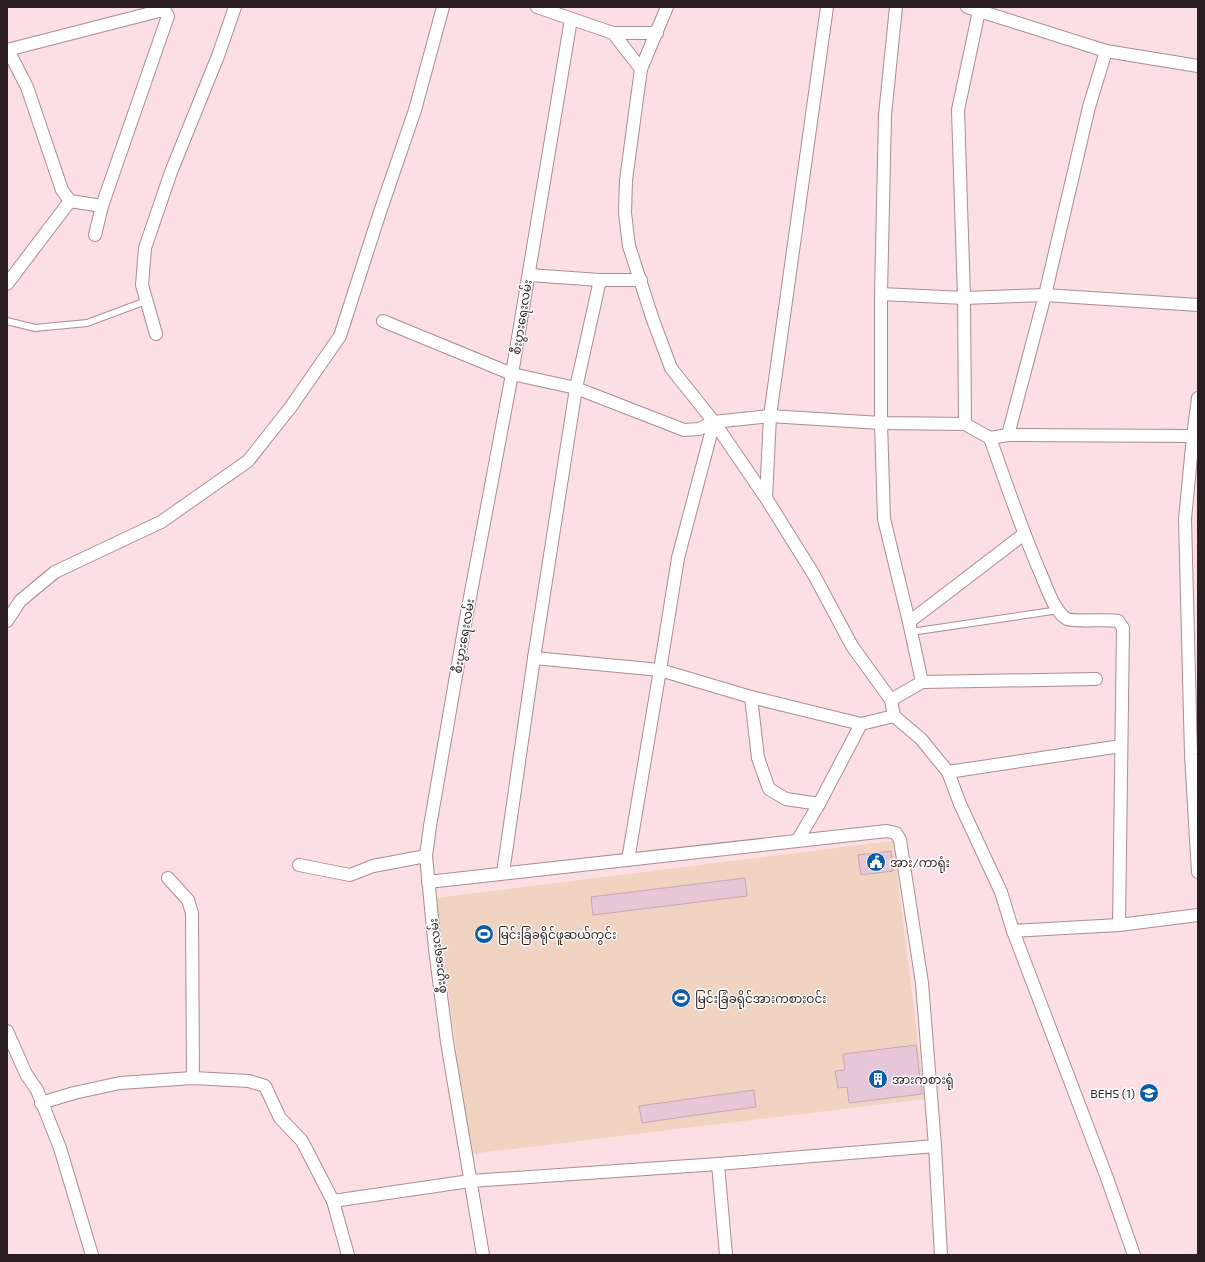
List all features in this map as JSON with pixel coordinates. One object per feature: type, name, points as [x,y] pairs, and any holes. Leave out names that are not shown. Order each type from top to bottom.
[{"type":"street","points":[[156,334],[142,285],[145,248],[170,172],[218,56],[235,7]]},
{"type":"street","points":[[7,621],[20,601],[55,572],[161,522],[248,461],[290,408],[340,336],[415,110],[443,7]]},
{"type":"street","points":[[538,7],[613,33],[657,33]]},
{"type":"street","points":[[667,7],[642,69],[626,180],[625,212],[629,246],[653,320],[671,368],[714,422],[766,498],[814,575],[852,646],[891,700],[894,716],[921,739],[948,772],[960,804],[1001,892],[1013,931],[1107,1178],[1134,1255]]},
{"type":"street","points":[[766,498],[770,416],[826,7]]},
{"type":"street","points":[[896,7],[885,115],[880,294],[881,423],[884,519],[922,682]]},
{"type":"street","points":[[966,424],[964,298],[958,110],[973,9],[1106,51],[1198,66]]},
{"type":"street","points":[[95,235],[102,206],[168,16],[165,11],[159,11],[7,50],[26,87],[62,190],[70,201],[102,206]]},
{"type":"street","name":"စီးပွားရေးလမ်း","points":[[484,1255],[447,1042],[435,950],[426,856],[465,624],[512,374],[571,19]]},
{"type":"street","points":[[613,33],[642,69]]},
{"type":"street","points":[[1008,435],[1045,295],[1089,107],[1106,51]]},
{"type":"street","points":[[7,284],[70,201]]},
{"type":"street","points":[[529,275],[600,280],[641,280]]},
{"type":"street","points":[[502,873],[576,388],[600,280]]},
{"type":"street","points":[[880,294],[964,298],[1045,295],[1198,305]]},
{"type":"street","points":[[383,321],[512,374],[576,388],[684,430],[699,429],[714,422],[770,416],[881,423],[966,424],[990,438],[1008,435],[1193,436]]},
{"type":"street","points":[[1198,403],[1193,436],[1185,519],[1191,755],[1198,872]]},
{"type":"street","points":[[628,860],[678,558],[714,422]]},
{"type":"street","points":[[990,438],[1024,534],[1053,602],[1061,615],[1068,620],[1118,621],[1123,628],[1118,924]]},
{"type":"street","points":[[910,628],[1024,534]]},
{"type":"street","points":[[534,658],[660,670],[750,697],[861,724],[894,716]]},
{"type":"street","points":[[891,700],[922,682],[1096,679]]},
{"type":"street","points":[[750,697],[758,758],[769,789],[786,799],[819,804]]},
{"type":"street","points":[[797,841],[819,804],[861,724]]},
{"type":"street","points":[[948,772],[1121,746]]},
{"type":"street","points":[[428,882],[887,831],[896,833],[900,840],[922,983],[935,1146],[940,1255]]},
{"type":"street","points":[[299,866],[350,875],[373,866],[426,856]]},
{"type":"street","points":[[168,878],[188,900],[192,913],[193,1078]]},
{"type":"street","points":[[1013,931],[1118,924],[1198,915]]},
{"type":"street","points":[[7,1031],[26,1074],[37,1090],[60,1148],[92,1255]]},
{"type":"street","points":[[41,1103],[74,1093],[120,1083],[193,1078],[250,1081],[265,1086],[280,1118],[302,1141],[333,1202],[348,1255]]},
{"type":"street","points":[[333,1202],[470,1181],[718,1164],[935,1146]]},
{"type":"street","points":[[718,1164],[726,1255]]},
{"type":"lane","points":[[7,320],[35,328],[87,323],[146,301]]},
{"type":"lane","points":[[910,628],[1059,610]]},
{"type":"shaded area","name":"မြင်းခြံခရိုင်အားကစားဝင်း","points":[[893,841],[925,1099],[470,1154],[436,898]]},
{"type":"building","name":"အား/ကာရုံး","points":[[891,851],[893,871],[861,875],[858,855]]},
{"type":"building","points":[[745,878],[747,896],[593,915],[591,897]]},
{"type":"building","name":"အားကစားရုံ","points":[[916,1045],[922,1094],[849,1103],[847,1087],[838,1088],[835,1071],[845,1070],[843,1054]]},
{"type":"building","points":[[754,1090],[756,1107],[642,1123],[639,1106]]},
{"type":"place","name":"အား/ကာရုံး","points":[[876,862]]},
{"type":"place","name":"မြင်းခြံခရိုင်ဖူဆယ်ကွင်း","points":[[484,934]]},
{"type":"place","name":"မြင်းခြံခရိုင်အားကစားဝင်း","points":[[681,998]]},
{"type":"place","name":"အားကစားရုံ","points":[[878,1079]]},
{"type":"place","name":"BEHS (1)","points":[[1149,1093]]}]
